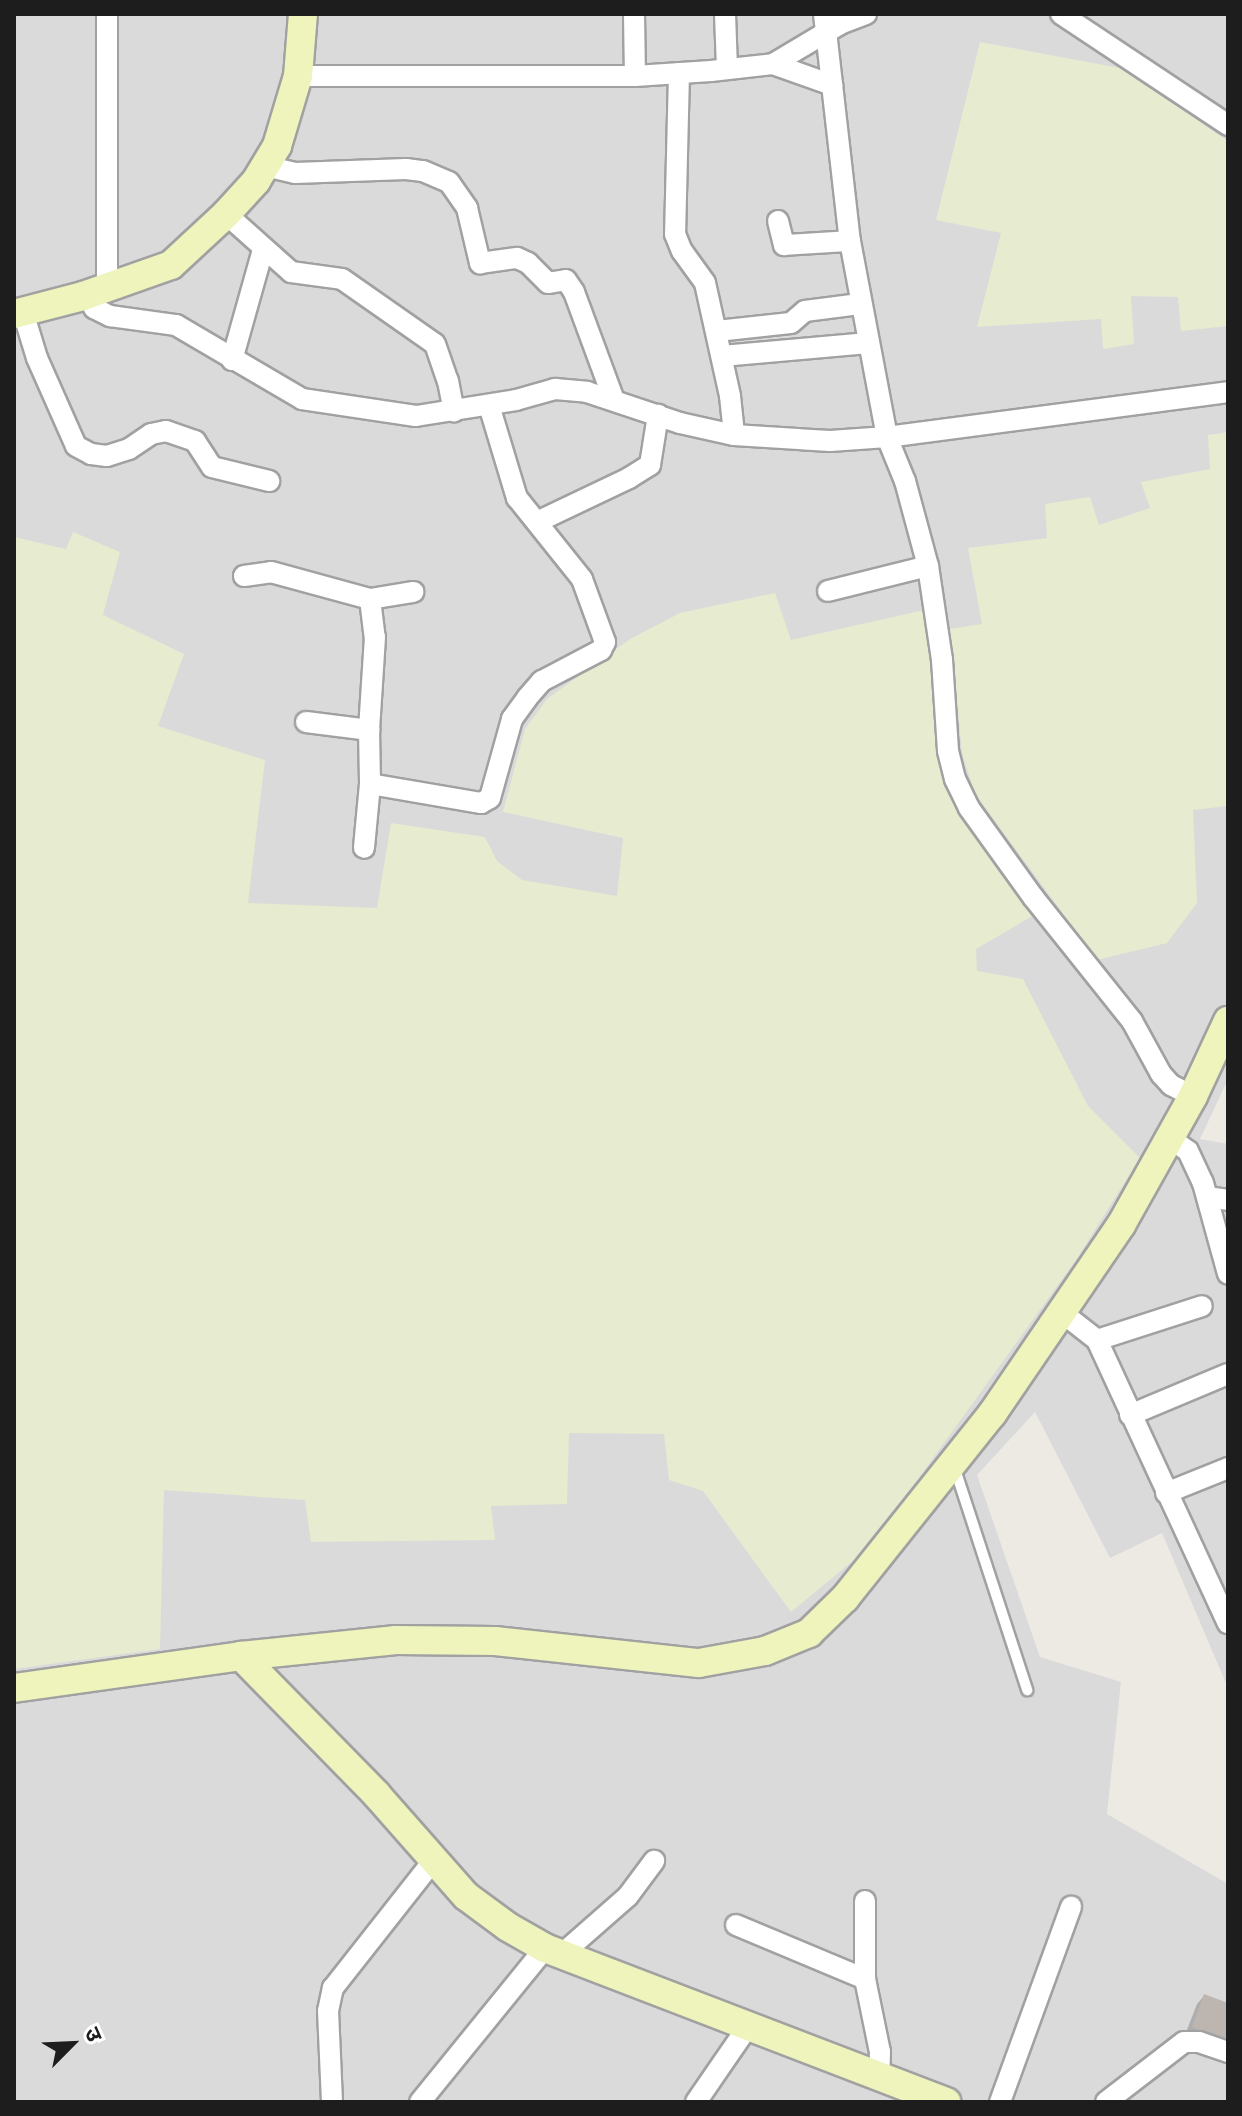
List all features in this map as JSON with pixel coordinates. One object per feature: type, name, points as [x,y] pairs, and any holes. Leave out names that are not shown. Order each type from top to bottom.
[{"type":"main road","points":[[19,313],[98,292],[171,265],[226,214],[277,146],[298,76],[303,14]]},
{"type":"main road","points":[[14,1688],[241,1656],[396,1640],[495,1641],[699,1663],[765,1651],[809,1633],[845,1598],[992,1414],[1121,1225],[1193,1096],[1228,1021]]},
{"type":"main road","points":[[241,1656],[376,1794],[466,1896],[508,1927],[554,1951],[879,2076],[917,2097],[946,2102]]},
{"type":"street","points":[[107,14],[98,292],[94,308],[110,316],[176,325],[302,399],[416,416],[489,405],[555,389],[587,392],[734,435],[792,441],[887,437],[1228,392]]},
{"type":"street","points":[[634,14],[635,76]]},
{"type":"street","points":[[725,14],[727,69]]},
{"type":"street","points":[[773,64],[825,23],[866,14]]},
{"type":"street","points":[[1061,14],[1228,125]]},
{"type":"street","points":[[825,23],[860,304],[883,400],[887,437],[905,481],[928,566],[942,660],[948,751],[955,779],[969,808],[1072,950],[1132,1021],[1161,1074],[1171,1085],[1193,1096]]},
{"type":"street","points":[[298,76],[635,76],[773,64],[832,85]]},
{"type":"street","points":[[679,73],[675,234],[682,251],[705,283],[722,356],[734,435]]},
{"type":"street","points":[[265,166],[295,173],[406,169],[449,182],[467,208],[480,263],[517,258],[528,263],[548,283],[566,280],[574,292],[614,400]]},
{"type":"street","points":[[226,214],[291,272],[342,279],[435,344],[448,381],[454,411]]},
{"type":"street","points":[[778,221],[784,245],[850,241]]},
{"type":"street","points":[[232,360],[263,250]]},
{"type":"street","points":[[717,331],[791,323],[805,311],[860,304]]},
{"type":"street","points":[[19,313],[76,446],[91,454],[107,456],[129,449],[151,434],[166,431],[195,441],[212,467],[269,481]]},
{"type":"street","points":[[722,356],[868,343]]},
{"type":"street","points":[[370,784],[481,803],[490,798],[512,719],[527,698],[542,681],[601,650],[605,642],[582,579],[539,521],[517,498],[489,405]]},
{"type":"street","points":[[539,521],[650,465],[658,415]]},
{"type":"street","points":[[828,591],[928,566]]},
{"type":"street","points":[[244,576],[271,572],[370,599],[413,592]]},
{"type":"street","points":[[364,848],[370,784],[369,730],[375,637],[370,599]]},
{"type":"street","points":[[306,722],[369,730]]},
{"type":"street","points":[[1168,1137],[1188,1151],[1207,1197],[1228,1274]]},
{"type":"street","points":[[1207,1197],[1228,1200]]},
{"type":"street","points":[[1097,1340],[1202,1306]]},
{"type":"street","points":[[1060,1311],[1097,1340],[1228,1623]]},
{"type":"street","points":[[1130,1415],[1228,1374]]},
{"type":"street","points":[[1166,1493],[1228,1468]]},
{"type":"street","points":[[332,2102],[328,2011],[333,1988],[433,1861]]},
{"type":"street","points":[[420,2102],[554,1951],[628,1896],[654,1861]]},
{"type":"street","points":[[865,1901],[865,1979],[880,2052],[879,2076]]},
{"type":"street","points":[[1000,2102],[1071,1907]]},
{"type":"street","points":[[736,1925],[865,1979]]},
{"type":"street","points":[[696,2102],[749,2025]]},
{"type":"street","points":[[1106,2102],[1184,2042],[1199,2042],[1228,2052]]},
{"type":"lane","points":[[953,1464],[1027,1690]]},
{"type":"shaded area","points":[[14,14],[1228,14],[1228,1079],[1200,1139],[1228,1144],[1228,1688],[1162,1533],[1110,1558],[1035,1412],[977,1475],[1040,1657],[1121,1682],[1107,1814],[1228,1884],[1228,2102],[14,2102]]},
{"type":"green space","points":[[980,42],[1120,68],[1228,141],[1228,326],[1181,331],[1178,297],[1131,296],[1134,344],[1103,349],[1101,319],[977,327],[1001,233],[936,220]]},
{"type":"green space","points":[[1228,432],[1227,806],[1193,810],[1197,903],[1167,943],[1097,960],[975,794],[962,753],[950,629],[982,624],[968,548],[1047,538],[1045,504],[1090,497],[1099,525],[1150,508],[1141,482],[1210,469],[1208,435]]},
{"type":"green space","points":[[73,532],[120,552],[103,615],[184,654],[158,726],[265,760],[248,903],[377,908],[391,823],[485,837],[497,861],[522,880],[617,896],[623,838],[503,812],[525,729],[547,699],[630,639],[680,613],[775,593],[791,640],[924,610],[937,729],[993,859],[1034,915],[976,949],[977,971],[1023,979],[1088,1106],[1140,1158],[1076,1260],[918,1479],[854,1560],[791,1612],[703,1491],[669,1480],[664,1434],[569,1433],[567,1504],[491,1506],[495,1540],[311,1542],[305,1500],[164,1490],[160,1649],[14,1669],[14,537],[66,549]]},
{"type":"building","points":[[1204,1994],[1228,2003],[1228,2040],[1192,2027]]}]
